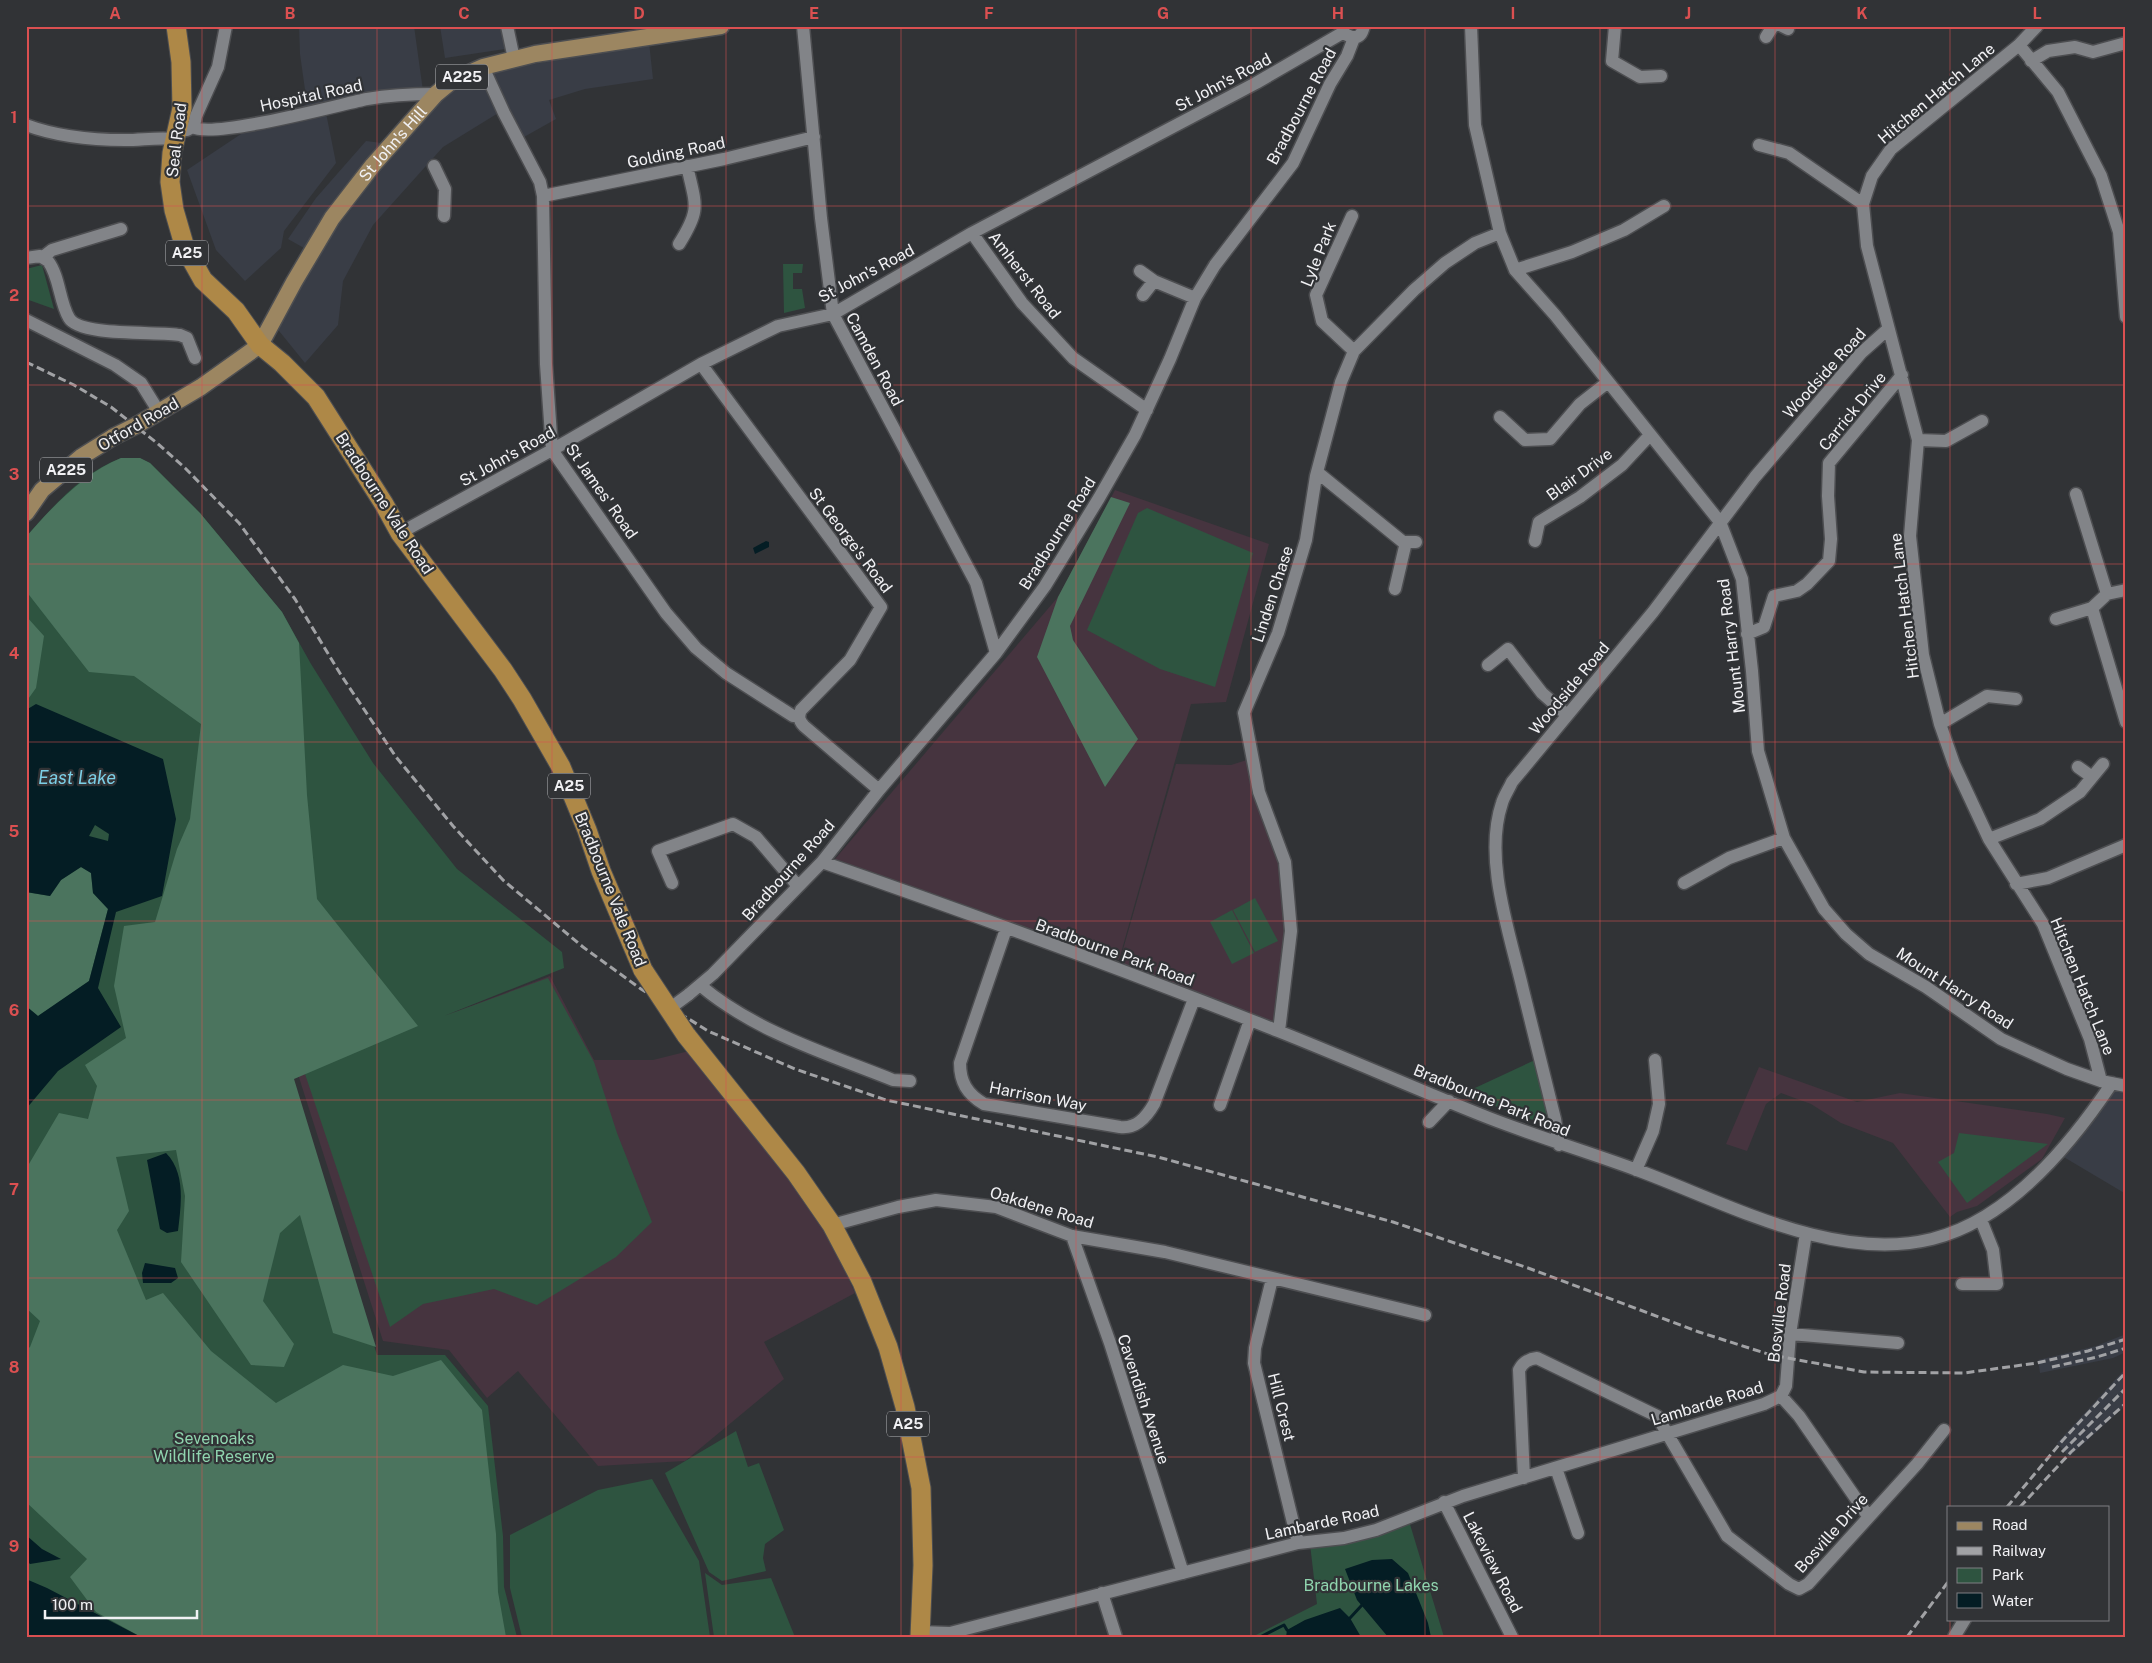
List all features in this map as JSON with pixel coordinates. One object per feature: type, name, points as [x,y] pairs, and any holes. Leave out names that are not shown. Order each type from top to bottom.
[{"type":"highway","name":"Seal Road","points":[[176,26],[182,108],[182,132],[170,165],[170,187],[176,221],[185,248],[203,280],[236,311],[260,345]]},
{"type":"highway","name":"Bradbourne Vale Road","points":[[260,345],[282,362],[316,397],[384,504],[400,533],[508,677],[561,766],[587,830],[600,871],[643,970],[686,1035],[791,1166],[832,1225],[865,1290],[888,1346],[905,1407],[921,1488],[923,1565],[920,1635]]},
{"type":"main road","name":"St John's Hill","points":[[260,345],[332,218],[373,165],[436,94],[453,80],[483,67],[514,58],[663,30],[721,26]]},
{"type":"main road","name":"Otford Road","points":[[26,513],[42,490],[81,457],[218,376],[260,345]]},
{"type":"street","points":[[182,132],[197,113],[218,67],[226,26]]},
{"type":"street","points":[[507,26],[514,58]]},
{"type":"street","name":"Camden Road","points":[[803,26],[832,314],[976,584],[996,653]]},
{"type":"street","points":[[1347,32],[1362,33],[1364,26]]},
{"type":"street","name":"Mount Harry Road","points":[[1471,26],[1475,125],[1500,233],[1515,270],[1555,315],[1720,522],[1742,579],[1758,751],[1784,838],[1824,909],[1846,934],[1870,954],[1926,987],[2001,1039],[2066,1069],[2107,1082]]},
{"type":"street","points":[[1615,26],[1612,62],[1640,77],[1661,76]]},
{"type":"street","name":"Hitchen Hatch Lane","points":[[2037,26],[2019,45],[1891,149],[1872,176],[1864,204],[1867,246],[1918,440],[1910,536],[1923,655],[1940,724],[1954,764],[1989,839],[2043,924],[2107,1082]]},
{"type":"street","name":"St John's Road","points":[[400,533],[552,450],[700,364],[778,326],[832,314],[972,233],[1256,83],[1347,32]]},
{"type":"street","name":"Bradbourne Road","points":[[669,1008],[701,986],[822,862],[879,790],[996,653],[1045,586],[1099,498],[1147,410],[1195,298],[1215,265],[1292,163],[1330,84],[1348,56],[1347,32]]},
{"type":"street","points":[[2031,61],[2048,51],[2075,47],[2093,52],[2126,43]]},
{"type":"street","points":[[2019,45],[2058,92],[2101,176],[2119,232],[2126,317]]},
{"type":"street","name":"St James' Road","points":[[483,67],[504,113],[540,182],[543,196],[546,364],[552,450],[666,613],[696,648],[726,673],[793,716],[799,716]]},
{"type":"street","name":"Hospital Road","points":[[26,125],[53,135],[125,140],[182,132],[231,128],[384,96],[436,94]]},
{"type":"street","name":"Golding Road","points":[[543,196],[814,137]]},
{"type":"street","points":[[1759,145],[1789,153],[1864,204]]},
{"type":"street","points":[[434,166],[445,189],[444,216]]},
{"type":"street","points":[[679,244],[692,223],[696,208],[687,166]]},
{"type":"street","points":[[1515,270],[1572,252],[1624,230],[1639,228],[1664,206]]},
{"type":"street","name":"Lyle Park","points":[[1352,216],[1316,295],[1322,321],[1354,351]]},
{"type":"street","points":[[26,258],[43,257],[52,250],[121,229]]},
{"type":"street","name":"Amherst Road","points":[[972,233],[1022,303],[1073,358],[1147,410]]},
{"type":"street","name":"Linden Chase","points":[[1279,1031],[1291,931],[1285,862],[1259,792],[1244,713],[1278,633],[1306,540],[1317,472],[1340,382],[1354,351],[1414,290],[1445,263],[1475,243],[1500,233]]},
{"type":"street","points":[[43,257],[51,265],[68,317],[74,324],[84,328],[180,335],[187,338],[194,358]]},
{"type":"street","points":[[1140,271],[1154,281],[1195,298]]},
{"type":"street","points":[[1143,295],[1154,281]]},
{"type":"street","points":[[26,320],[115,365],[141,383],[159,412]]},
{"type":"street","name":"Woodside Road","points":[[1559,1144],[1555,1119],[1498,880],[1496,850],[1501,807],[1512,782],[1653,612],[1720,522],[1796,427],[1861,353],[1888,330]]},
{"type":"street","name":"St George's Road","points":[[700,364],[882,607],[850,660],[801,710],[799,716]]},
{"type":"street","name":"Carrick Drive","points":[[1747,634],[1764,627],[1774,596],[1797,591],[1807,584],[1829,561],[1831,539],[1828,496],[1829,463],[1902,375]]},
{"type":"street","points":[[1500,417],[1525,440],[1554,443],[1580,404],[1608,382]]},
{"type":"street","points":[[1918,440],[1946,442],[1982,421]]},
{"type":"street","name":"Blair Drive","points":[[1534,541],[1539,522],[1580,497],[1622,465],[1650,435]]},
{"type":"street","points":[[1317,472],[1403,542],[1411,542],[1395,589]]},
{"type":"street","points":[[2076,494],[2107,594]]},
{"type":"street","points":[[2056,619],[2092,608],[2107,594],[2126,590]]},
{"type":"street","points":[[2092,608],[2126,722]]},
{"type":"street","points":[[1488,665],[1508,649],[1542,693],[1567,715]]},
{"type":"street","points":[[1940,724],[1987,696],[2016,699]]},
{"type":"street","points":[[799,716],[804,726],[879,790]]},
{"type":"street","points":[[1989,839],[2040,820],[2080,792],[2103,764]]},
{"type":"street","points":[[2078,767],[2092,777]]},
{"type":"street","points":[[672,883],[658,851],[733,824],[756,837],[798,886]]},
{"type":"street","points":[[1684,883],[1729,858],[1784,838]]},
{"type":"street","points":[[2016,884],[2048,878],[2126,845]]},
{"type":"street","name":"Bradbourne Park Road","points":[[822,862],[962,911],[1279,1031],[1559,1144],[1636,1170],[1806,1233],[1870,1244],[1931,1239],[1981,1220],[2034,1178],[2084,1124],[2107,1082]]},
{"type":"street","name":"Harrison Way","points":[[1006,929],[960,1063],[961,1077],[966,1089],[975,1099],[984,1104],[1120,1127],[1134,1125],[1146,1116],[1154,1104],[1194,999]]},
{"type":"street","points":[[701,986],[720,1002],[770,1030],[893,1080],[910,1080]]},
{"type":"street","points":[[1220,1105],[1250,1020]]},
{"type":"street","points":[[1636,1170],[1653,1131],[1659,1104],[1655,1060]]},
{"type":"street","points":[[2107,1082],[2126,1086]]},
{"type":"street","points":[[1429,1122],[1449,1101]]},
{"type":"street","name":"Oakdene Road","points":[[832,1225],[898,1207],[936,1200],[996,1207],[1072,1236],[1165,1252],[1425,1315]]},
{"type":"street","points":[[1962,1284],[1997,1284],[1993,1250],[1981,1220]]},
{"type":"street","name":"Bosville Road","points":[[1780,1396],[1786,1386],[1790,1334],[1806,1233]]},
{"type":"street","name":"Cavendish Avenue","points":[[1072,1236],[1110,1343],[1182,1573]]},
{"type":"street","name":"Hill Crest","points":[[1272,1279],[1255,1348],[1254,1363],[1298,1543]]},
{"type":"street","points":[[1790,1334],[1898,1343]]},
{"type":"street","points":[[1524,1478],[1519,1376],[1522,1364],[1529,1359],[1537,1358],[1657,1416],[1667,1432]]},
{"type":"street","points":[[1780,1396],[1800,1416],[1868,1516]]},
{"type":"street","name":"Lambarde Road","points":[[920,1635],[950,1633],[1298,1543],[1376,1530],[1444,1502],[1667,1432],[1764,1404],[1780,1396]]},
{"type":"street","name":"Bosville Drive","points":[[1667,1432],[1727,1536],[1795,1588],[1803,1588],[1944,1430]]},
{"type":"street","points":[[1556,1468],[1578,1534]]},
{"type":"street","name":"Lakeview Road","points":[[1444,1502],[1512,1637]]},
{"type":"street","points":[[1102,1593],[1116,1637]]},
{"type":"street","points":[[1954,1637],[1964,1620]]},
{"type":"shaded area","points":[[299,26],[414,26],[423,91],[324,103],[336,163],[284,231],[281,248],[245,281],[216,250],[187,170],[241,134],[307,104],[300,54]]},
{"type":"shaded area","points":[[440,26],[501,26],[505,49],[445,58]]},
{"type":"shaded area","points":[[649,42],[653,79],[585,89],[549,100],[556,119],[524,137],[508,107],[443,147],[373,225],[343,281],[338,325],[305,363],[275,326],[305,266],[378,163],[444,93],[482,74]]},
{"type":"shaded area","points":[[366,141],[382,143],[326,211],[304,248],[288,239],[316,198]]},
{"type":"shaded area","points":[[1115,490],[1269,544],[1226,702],[1191,704],[1119,960],[835,859],[1058,597]]},
{"type":"shaded area","points":[[1250,759],[1284,863],[1287,932],[1275,1023],[1122,963],[1120,960],[1176,764],[1231,765]]},
{"type":"shaded area","points":[[550,976],[594,1060],[653,1060],[689,1051],[790,1174],[828,1234],[855,1293],[764,1342],[784,1379],[685,1461],[598,1466],[518,1371],[487,1398],[449,1350],[383,1341],[296,1068],[418,1026]]},
{"type":"shaded area","points":[[1759,1067],[1857,1102],[1900,1093],[2065,1118],[2042,1159],[1977,1206],[1957,1212],[1950,1217],[1893,1143],[1841,1123],[1811,1104],[1781,1093],[1766,1104],[1747,1151],[1726,1144]]},
{"type":"shaded area","points":[[2119,1086],[2126,1088],[2126,1194],[2062,1156]]},
{"type":"shaded area","points":[[2126,1334],[2126,1352],[2113,1358],[2040,1373],[2038,1360],[2096,1346]]},
{"type":"shaded area","points":[[2126,1368],[2126,1405],[2069,1457],[2057,1443]]},
{"type":"green space","points":[[783,264],[803,264],[802,273],[793,273],[793,289],[802,289],[805,308],[784,313]]},
{"type":"green space","points":[[42,265],[54,309],[26,299],[26,269]]},
{"type":"green space","name":"Sevenoaks Wildlife Reserve","points":[[121,458],[140,458],[150,463],[200,513],[282,612],[311,664],[373,763],[457,869],[562,952],[564,968],[444,1016],[548,978],[594,1062],[617,1133],[652,1222],[616,1257],[537,1305],[494,1289],[423,1304],[390,1327],[303,1068],[289,1066],[377,1355],[445,1355],[488,1406],[503,1536],[504,1587],[517,1637],[26,1637],[26,537],[46,514],[81,481],[107,464]]},
{"type":"green space","name":"Sevenoaks Wildlife Reserve","points":[[121,458],[140,458],[150,463],[200,513],[282,612],[299,643],[307,795],[317,899],[418,1026],[294,1079],[376,1347],[333,1333],[300,1215],[280,1233],[263,1301],[294,1344],[284,1367],[251,1365],[181,1262],[185,1196],[176,1150],[116,1157],[129,1211],[117,1230],[146,1300],[163,1293],[211,1351],[276,1403],[343,1365],[393,1376],[441,1360],[482,1410],[496,1534],[498,1592],[506,1637],[141,1637],[96,1612],[70,1577],[87,1559],[26,1502],[26,1350],[30,1347],[40,1321],[26,1308],[26,1169],[59,1113],[88,1119],[97,1086],[85,1065],[126,1038],[114,986],[124,926],[155,922],[177,849],[190,819],[201,724],[134,676],[89,672],[26,591],[26,537],[69,492],[94,472]]},
{"type":"green space","points":[[1111,497],[1130,503],[1070,626],[1073,640],[1138,739],[1105,787],[1037,657],[1058,597]]},
{"type":"green space","points":[[1147,508],[1253,553],[1215,687],[1160,669],[1087,630],[1138,513]]},
{"type":"green space","points":[[26,616],[44,636],[36,688],[26,702]]},
{"type":"green space","points":[[81,867],[91,873],[93,893],[108,909],[89,981],[38,1016],[26,1006],[26,892],[50,896],[61,880]]},
{"type":"green space","points":[[1255,898],[1278,941],[1255,952],[1233,910]]},
{"type":"green space","points":[[1232,910],[1254,953],[1232,964],[1210,922]]},
{"type":"green space","points":[[1535,1060],[1552,1127],[1462,1094]]},
{"type":"green space","points":[[1959,1133],[2048,1144],[1967,1203],[1938,1162],[1954,1153]]},
{"type":"green space","points":[[736,1431],[748,1467],[759,1463],[784,1530],[765,1544],[763,1558],[766,1571],[722,1581],[709,1572],[665,1473]]},
{"type":"green space","points":[[652,1479],[699,1561],[710,1637],[522,1637],[510,1588],[510,1535],[598,1490]]},
{"type":"green space","name":"Bradbourne Lakes","points":[[1409,1521],[1444,1637],[1252,1637],[1317,1604],[1310,1544]]},
{"type":"green space","points":[[705,1573],[722,1585],[771,1578],[795,1637],[714,1637]]},
{"type":"water","points":[[766,541],[769,542],[769,547],[755,554],[753,548]]},
{"type":"water","name":"East Lake","points":[[36,704],[163,759],[176,819],[162,896],[116,912],[98,988],[121,1027],[58,1071],[26,1109],[26,1006],[38,1016],[89,981],[108,909],[93,893],[91,873],[81,867],[61,880],[50,896],[26,892],[26,710]],"holes":[[[95,825],[109,834],[108,841],[89,836]]]},
{"type":"water","points":[[166,1153],[177,1170],[181,1190],[178,1231],[167,1233],[160,1229],[147,1160]]},
{"type":"water","points":[[145,1263],[175,1268],[178,1278],[171,1283],[143,1283],[142,1273]]},
{"type":"water","points":[[26,1535],[42,1549],[61,1559],[30,1564],[26,1560]]},
{"type":"water","points":[[1392,1559],[1408,1573],[1428,1623],[1431,1637],[1388,1637],[1357,1600],[1345,1569],[1372,1560]]},
{"type":"water","points":[[26,1579],[47,1588],[141,1637],[26,1637]]},
{"type":"water","points":[[1340,1608],[1350,1618],[1361,1637],[1286,1637],[1287,1630],[1305,1620]]},
{"type":"waterway","points":[[1350,1618],[1362,1605]]},
{"type":"waterway","points":[[1260,1637],[1284,1625],[1287,1630]]},
{"type":"railway","points":[[26,362],[74,385],[111,407],[185,468],[239,523],[295,599],[341,675],[396,757],[453,826],[503,880],[583,947],[641,989],[708,1031],[795,1069],[886,1100],[1158,1157],[1393,1222],[1528,1268],[1699,1332],[1771,1355],[1864,1372],[1964,1373],[2037,1363],[2088,1351],[2126,1339]]},
{"type":"railway","points":[[2052,1367],[2097,1357],[2126,1348]]},
{"type":"railway","points":[[2008,1506],[2063,1440],[2126,1372]]},
{"type":"railway","points":[[2062,1452],[2126,1388]]},
{"type":"railway","points":[[2021,1506],[2071,1452],[2126,1403]]},
{"type":"railway","points":[[1907,1637],[1947,1583]]}]
